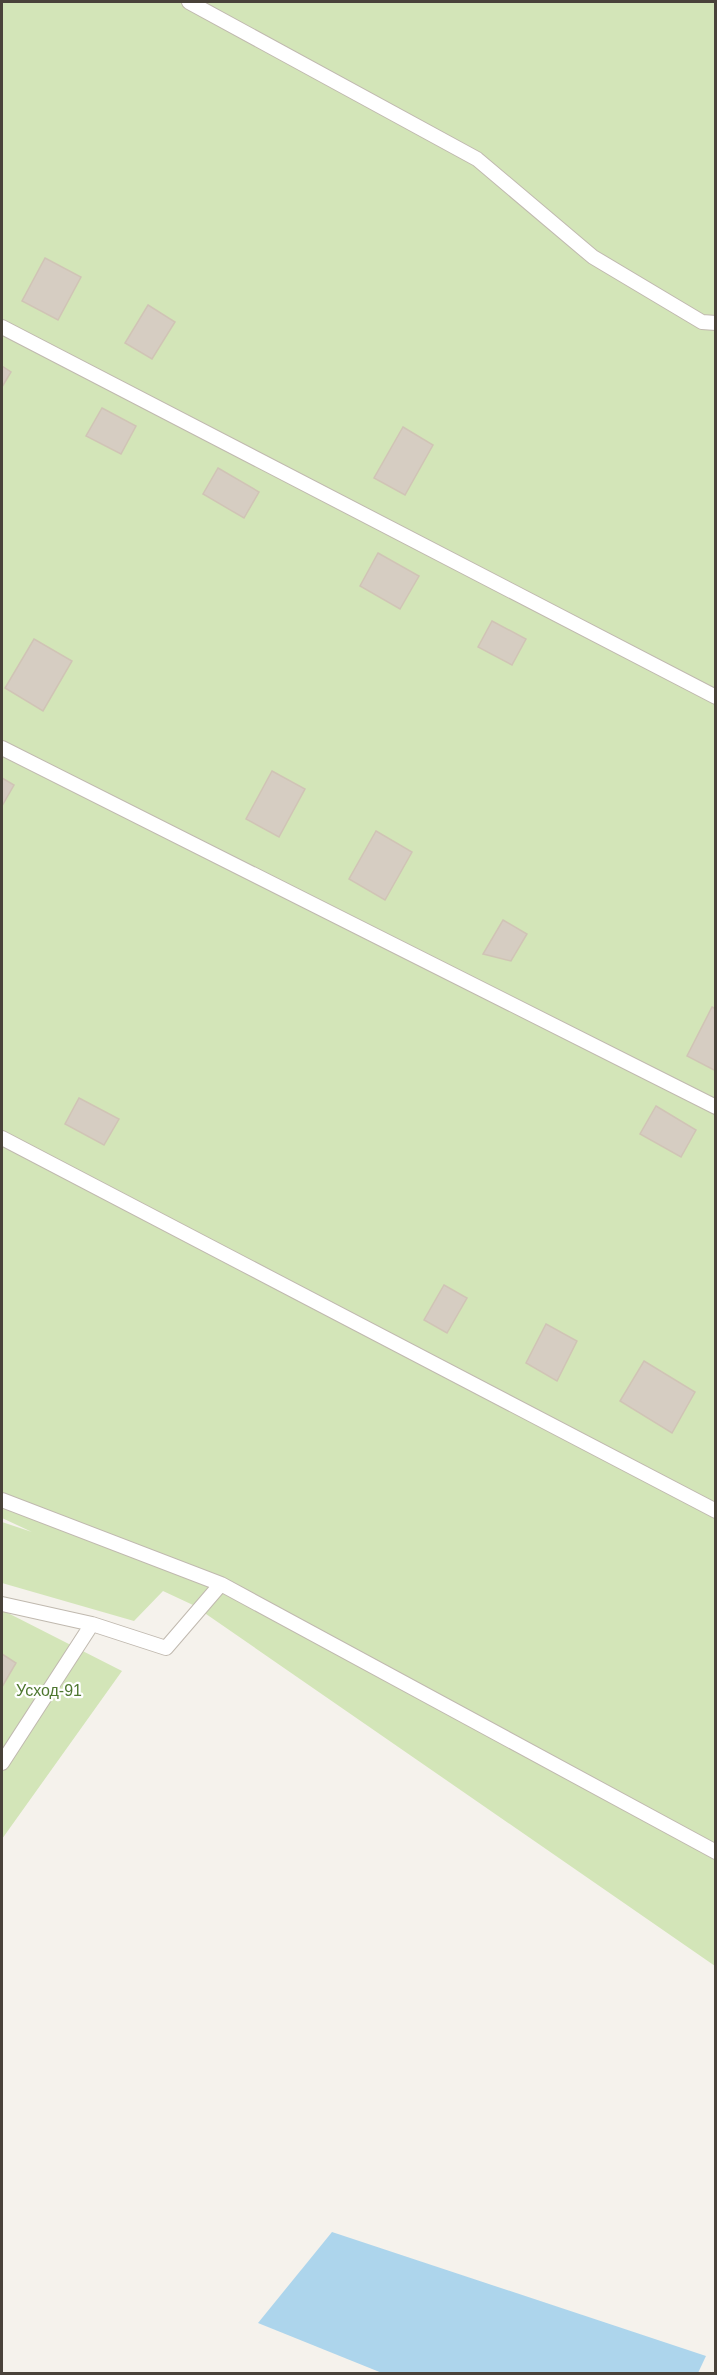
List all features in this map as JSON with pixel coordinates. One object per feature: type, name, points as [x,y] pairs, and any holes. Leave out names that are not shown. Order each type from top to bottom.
[{"type":"lane","points":[[189,2],[477,159],[593,257],[702,322],[716,323]]},
{"type":"lane","points":[[2,327],[716,697]]},
{"type":"lane","points":[[2,748],[716,1107]]},
{"type":"lane","points":[[2,1138],[716,1511]]},
{"type":"lane","points":[[2,1500],[221,1584],[716,1852]]},
{"type":"lane","points":[[2,1604],[92,1624],[166,1648],[221,1584]]},
{"type":"lane","points":[[2,1763],[92,1624]]},
{"type":"green space","points":[[2,2],[715,2],[715,1966],[193,1605],[163,1591],[134,1621],[2,1583],[2,1522],[32,1532],[2,1518]]},
{"type":"green space","name":"Усход-91","points":[[2,1610],[122,1671],[2,1839]]},
{"type":"water","points":[[332,2232],[706,2356],[698,2373],[382,2373],[258,2323]]},
{"type":"building","points":[[45,258],[81,277],[58,320],[22,301]]},
{"type":"building","points":[[148,305],[175,322],[152,359],[125,343]]},
{"type":"building","points":[[2,366],[11,372],[2,387]]},
{"type":"building","points":[[102,408],[136,426],[121,454],[86,436]]},
{"type":"building","points":[[403,427],[433,445],[405,495],[374,478]]},
{"type":"building","points":[[218,468],[259,492],[244,518],[203,494]]},
{"type":"building","points":[[378,553],[419,576],[400,609],[360,586]]},
{"type":"building","points":[[492,621],[526,639],[512,665],[478,647]]},
{"type":"building","points":[[34,639],[72,661],[43,711],[5,688]]},
{"type":"building","points":[[272,771],[305,789],[279,837],[246,819]]},
{"type":"building","points":[[2,778],[14,785],[2,806]]},
{"type":"building","points":[[376,831],[412,852],[385,900],[349,879]]},
{"type":"building","points":[[503,920],[527,934],[511,961],[483,954]]},
{"type":"building","points":[[712,1007],[716,1009],[716,1071],[687,1056]]},
{"type":"building","points":[[79,1098],[119,1119],[104,1145],[65,1124]]},
{"type":"building","points":[[656,1106],[696,1130],[681,1157],[640,1134]]},
{"type":"building","points":[[444,1285],[467,1298],[447,1333],[424,1320]]},
{"type":"building","points":[[546,1324],[577,1341],[557,1381],[526,1363]]},
{"type":"building","points":[[644,1361],[695,1392],[672,1433],[620,1401]]},
{"type":"building","points":[[2,1654],[16,1663],[2,1687]]}]
